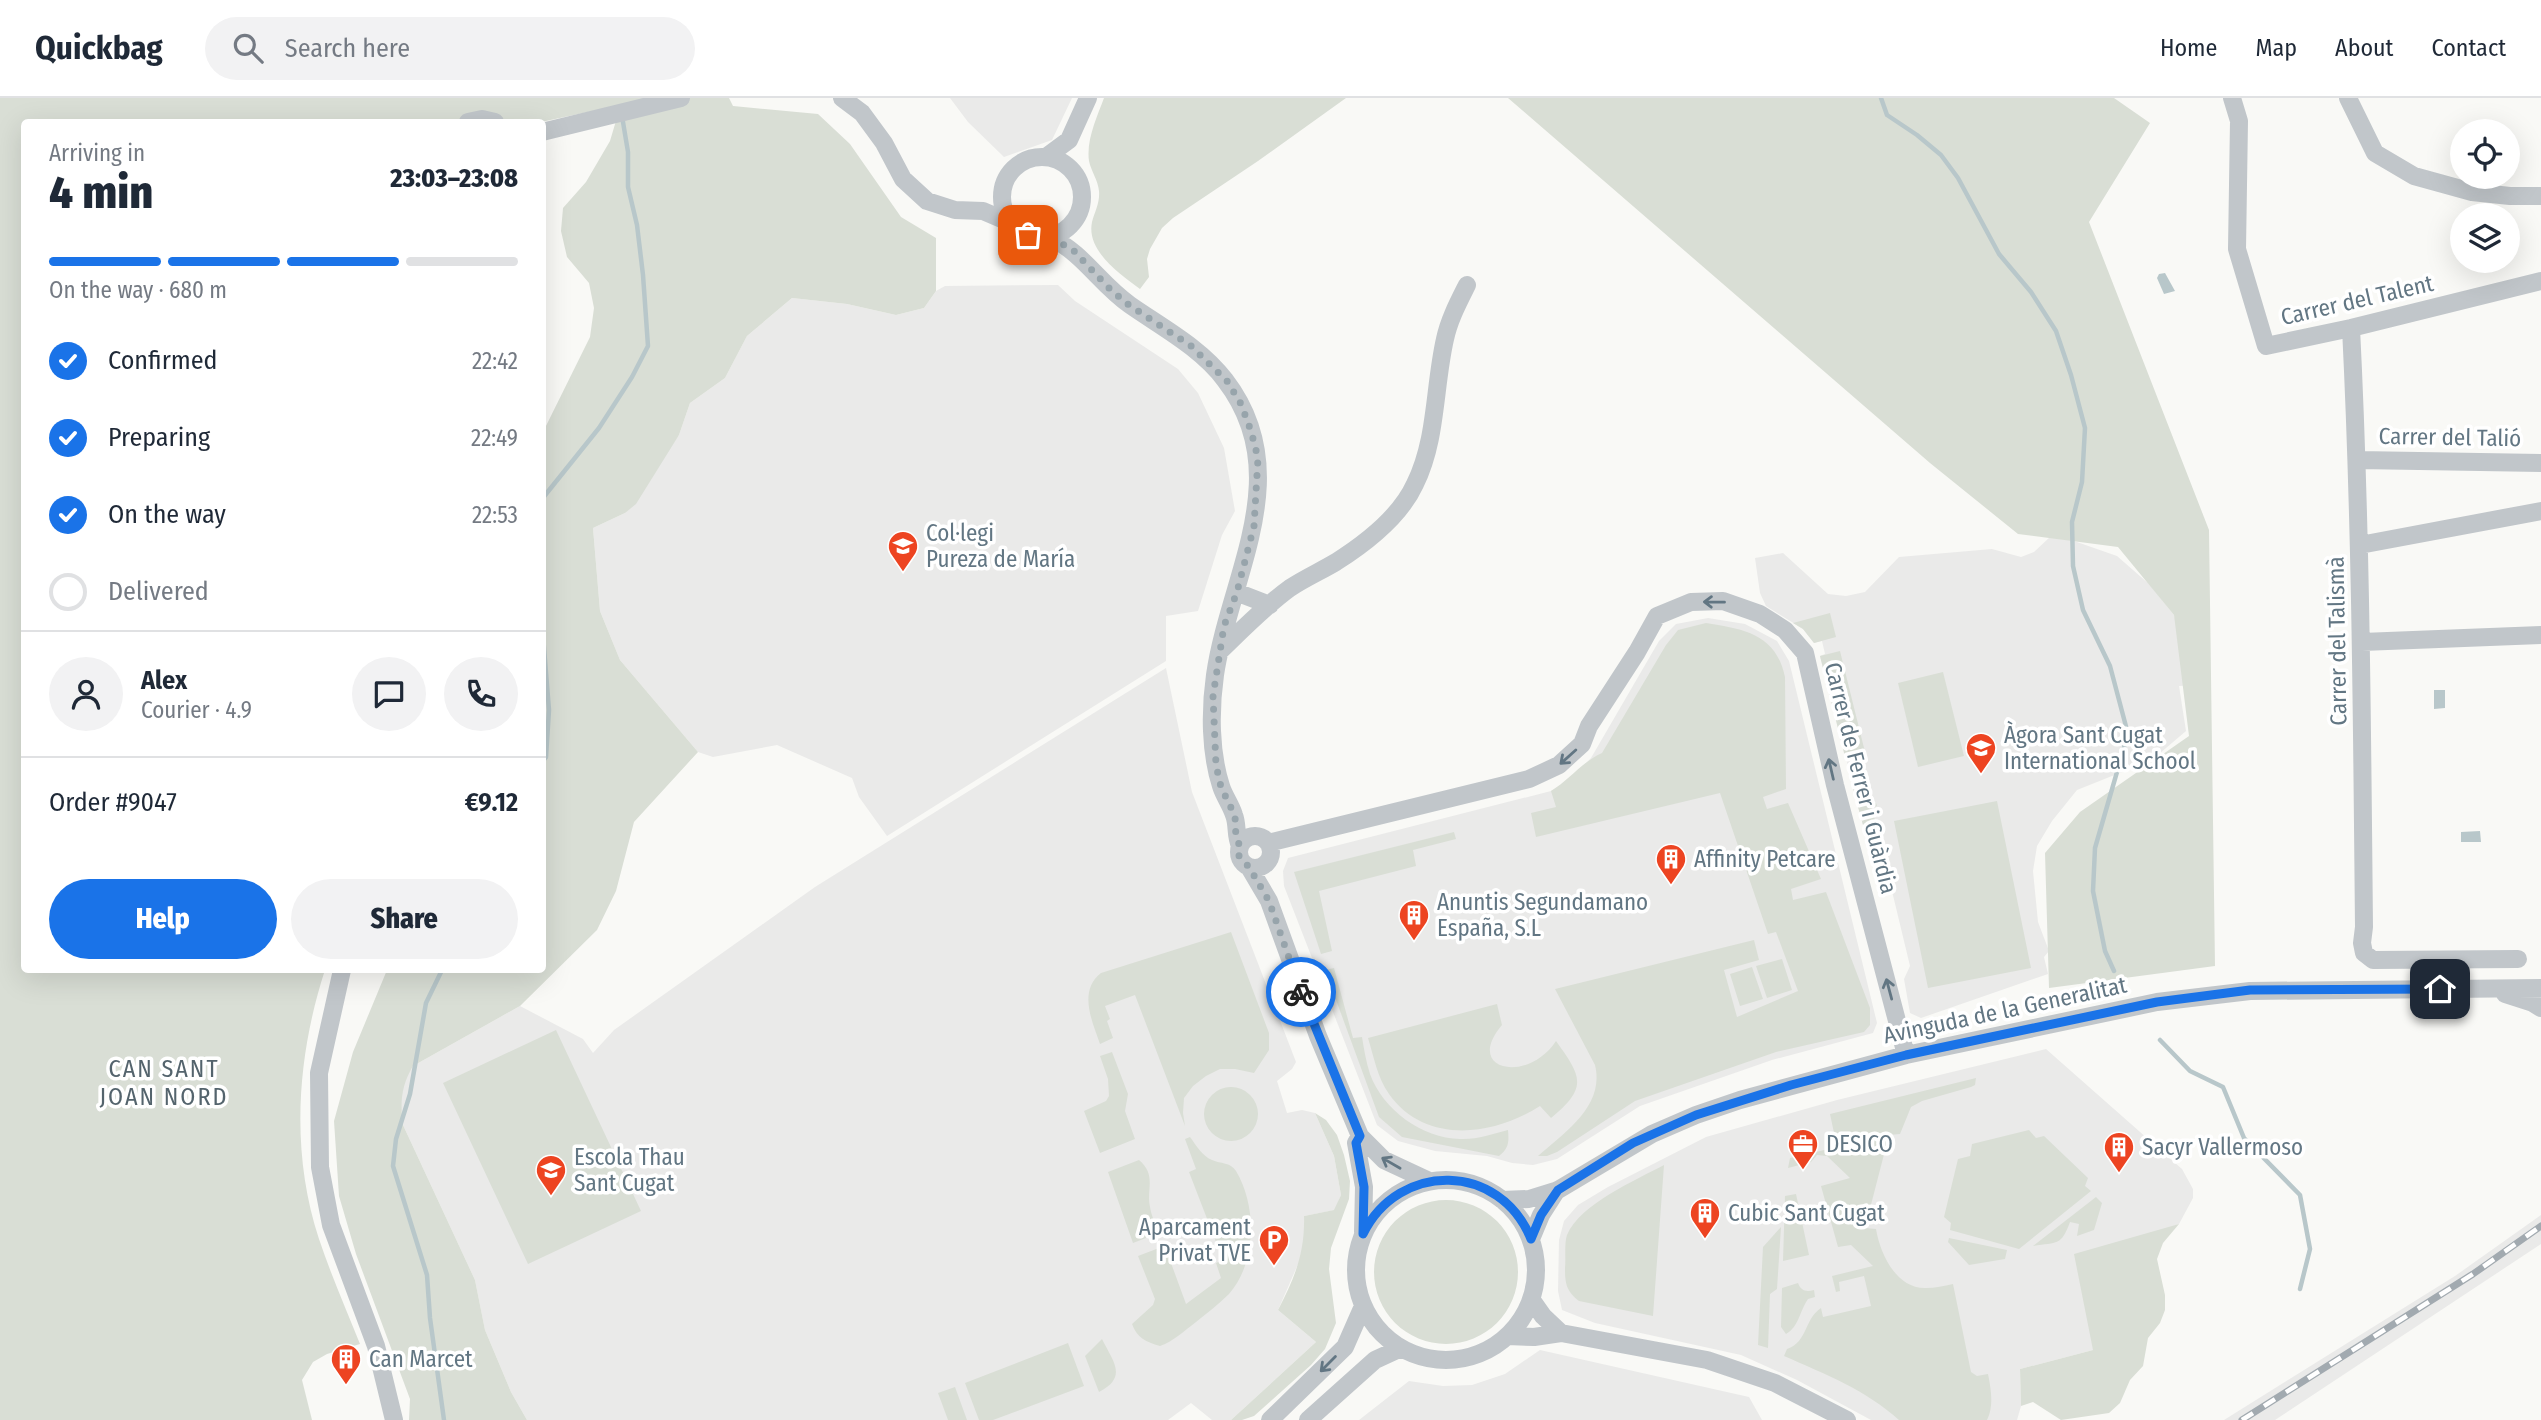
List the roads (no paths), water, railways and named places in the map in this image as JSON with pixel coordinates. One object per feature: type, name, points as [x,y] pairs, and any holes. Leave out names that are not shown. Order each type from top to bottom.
[{"type":"street","points":[[546,131],[681,98]]},
{"type":"street","points":[[842,98],[862,113],[874,128],[903,179],[915,191],[938,206],[993,214],[1028,235],[1050,237],[1073,250],[1126,303],[1191,346],[1227,381],[1241,404],[1258,458],[1258,486],[1254,526],[1237,592],[1224,626],[1213,696],[1216,765],[1221,787],[1235,816],[1236,838],[1240,846]]},
{"type":"street","points":[[1046,157],[1069,139],[1088,98]]},
{"type":"street","name":"Carrer del Talent","points":[[2232,98],[2239,121],[2237,249],[2266,346],[2541,281]]},
{"type":"street","points":[[2348,98],[2375,153],[2414,176],[2472,192],[2541,196]]},
{"type":"street","points":[[1050,237],[1066,230],[1077,217],[1082,203],[1083,193],[1076,174],[1073,145],[1076,127]]},
{"type":"street","points":[[969,210],[980,208],[995,197],[1017,165],[1030,158],[1046,157],[1065,163],[1076,174]]},
{"type":"street","points":[[1003,187],[1003,208],[1011,223]]},
{"type":"street","points":[[1077,217],[1085,261]]},
{"type":"street","points":[[1219,652],[1291,587],[1338,561],[1369,538],[1401,507],[1415,485],[1424,462],[1448,325],[1467,285]]},
{"type":"street","name":"Carrer del Talismà","points":[[2351,328],[2360,545],[2364,953],[2373,960],[2387,961],[2518,958]]},
{"type":"street","name":"Carrer del Talió","points":[[2358,460],[2541,463]]},
{"type":"street","points":[[2360,545],[2541,511]]},
{"type":"street","points":[[1237,592],[1270,605]]},
{"type":"street","name":"Carrer de Ferrer i Guàrdia","points":[[1262,839],[1529,779],[1559,765],[1582,744],[1589,726],[1637,653],[1657,616],[1691,602],[1723,601],[1760,614],[1777,624],[1786,630],[1805,653],[1840,806],[1906,1055]]},
{"type":"street","points":[[2362,642],[2541,635]]},
{"type":"street","points":[[1235,816],[1262,839],[1271,853],[1266,872],[1269,901]]},
{"type":"street","points":[[1262,839],[1246,838],[1240,846],[1239,856],[1249,867],[1269,901],[1303,998],[1360,1136],[1384,1160],[1429,1181]]},
{"type":"street","points":[[1249,867],[1259,868],[1268,862]]},
{"type":"street","points":[[341,973],[319,1073],[320,1167],[331,1225],[376,1346],[394,1420]]},
{"type":"street","name":"Avinguda de la Generalitat","points":[[1502,1200],[1529,1199],[1558,1190],[1633,1143],[1696,1115],[1791,1085],[1906,1055],[2157,1002],[2250,990],[2541,988]]},
{"type":"street","name":"Avinguda de la Generalitat","points":[[2488,989],[2541,1009]]},
{"type":"street","points":[[1360,1136],[1356,1143],[1364,1187],[1363,1234]]},
{"type":"street","points":[[1429,1181],[1462,1181],[1484,1188],[1502,1200],[1522,1222],[1531,1239],[1536,1269],[1531,1299],[1519,1323],[1507,1336],[1484,1352],[1457,1359],[1429,1359],[1401,1348],[1378,1331],[1363,1306],[1355,1272],[1356,1256],[1363,1234],[1378,1210],[1410,1187],[1429,1181]]},
{"type":"street","name":"Avinguda de la Generalitat","points":[[1531,1239],[1541,1215],[1558,1190]]},
{"type":"street","points":[[1531,1299],[1543,1316],[1562,1332]]},
{"type":"street","points":[[1270,1420],[1345,1348],[1363,1306]]},
{"type":"street","points":[[1507,1336],[1562,1332],[1707,1360],[1775,1383],[1847,1420]]},
{"type":"street","points":[[1308,1420],[1375,1360],[1401,1348]]},
{"type":"waterway","points":[[1881,98],[1887,115],[1941,155],[1958,178],[1999,254],[2031,292],[2056,331],[2071,375],[2085,428],[2082,482],[2072,522],[2073,566],[2083,610],[2110,666],[2128,734],[2095,848],[2093,891],[2105,951],[2114,971]]},
{"type":"waterway","points":[[546,494],[599,428],[632,377],[648,346],[643,275],[637,225],[628,187],[628,152],[622,116]]},
{"type":"waterway","points":[[546,673],[549,710],[546,757]]},
{"type":"waterway","points":[[441,973],[426,1003],[410,1094],[396,1139],[393,1166],[427,1275],[444,1420]]},
{"type":"waterway","points":[[2160,1040],[2190,1071],[2223,1087],[2244,1138],[2300,1195],[2310,1249],[2300,1289]]},
{"type":"railway","points":[[2242,1420],[2473,1274],[2541,1226]]},
{"type":"place","name":"Col·legi Pureza de María","points":[[903,573]]},
{"type":"place","name":"Àgora Sant Cugat International School","points":[[1981,775]]},
{"type":"place","name":"Affinity Petcare","points":[[1671,886]]},
{"type":"place","name":"Anuntis Segundamano España, S.L","points":[[1414,942]]},
{"type":"place","name":"DESICO","points":[[1803,1171]]},
{"type":"place","name":"Sacyr Vallermoso","points":[[2119,1174]]},
{"type":"place","name":"Escola Thau Sant Cugat","points":[[551,1197]]},
{"type":"place","name":"Cubic Sant Cugat","points":[[1705,1240]]},
{"type":"place","name":"Aparcament Privat TVE","points":[[1274,1267]]},
{"type":"place","name":"Can Marcet","points":[[346,1386]]},
{"type":"district","name":"CAN SANT JOAN NORD","points":[[164,1083]]}]
